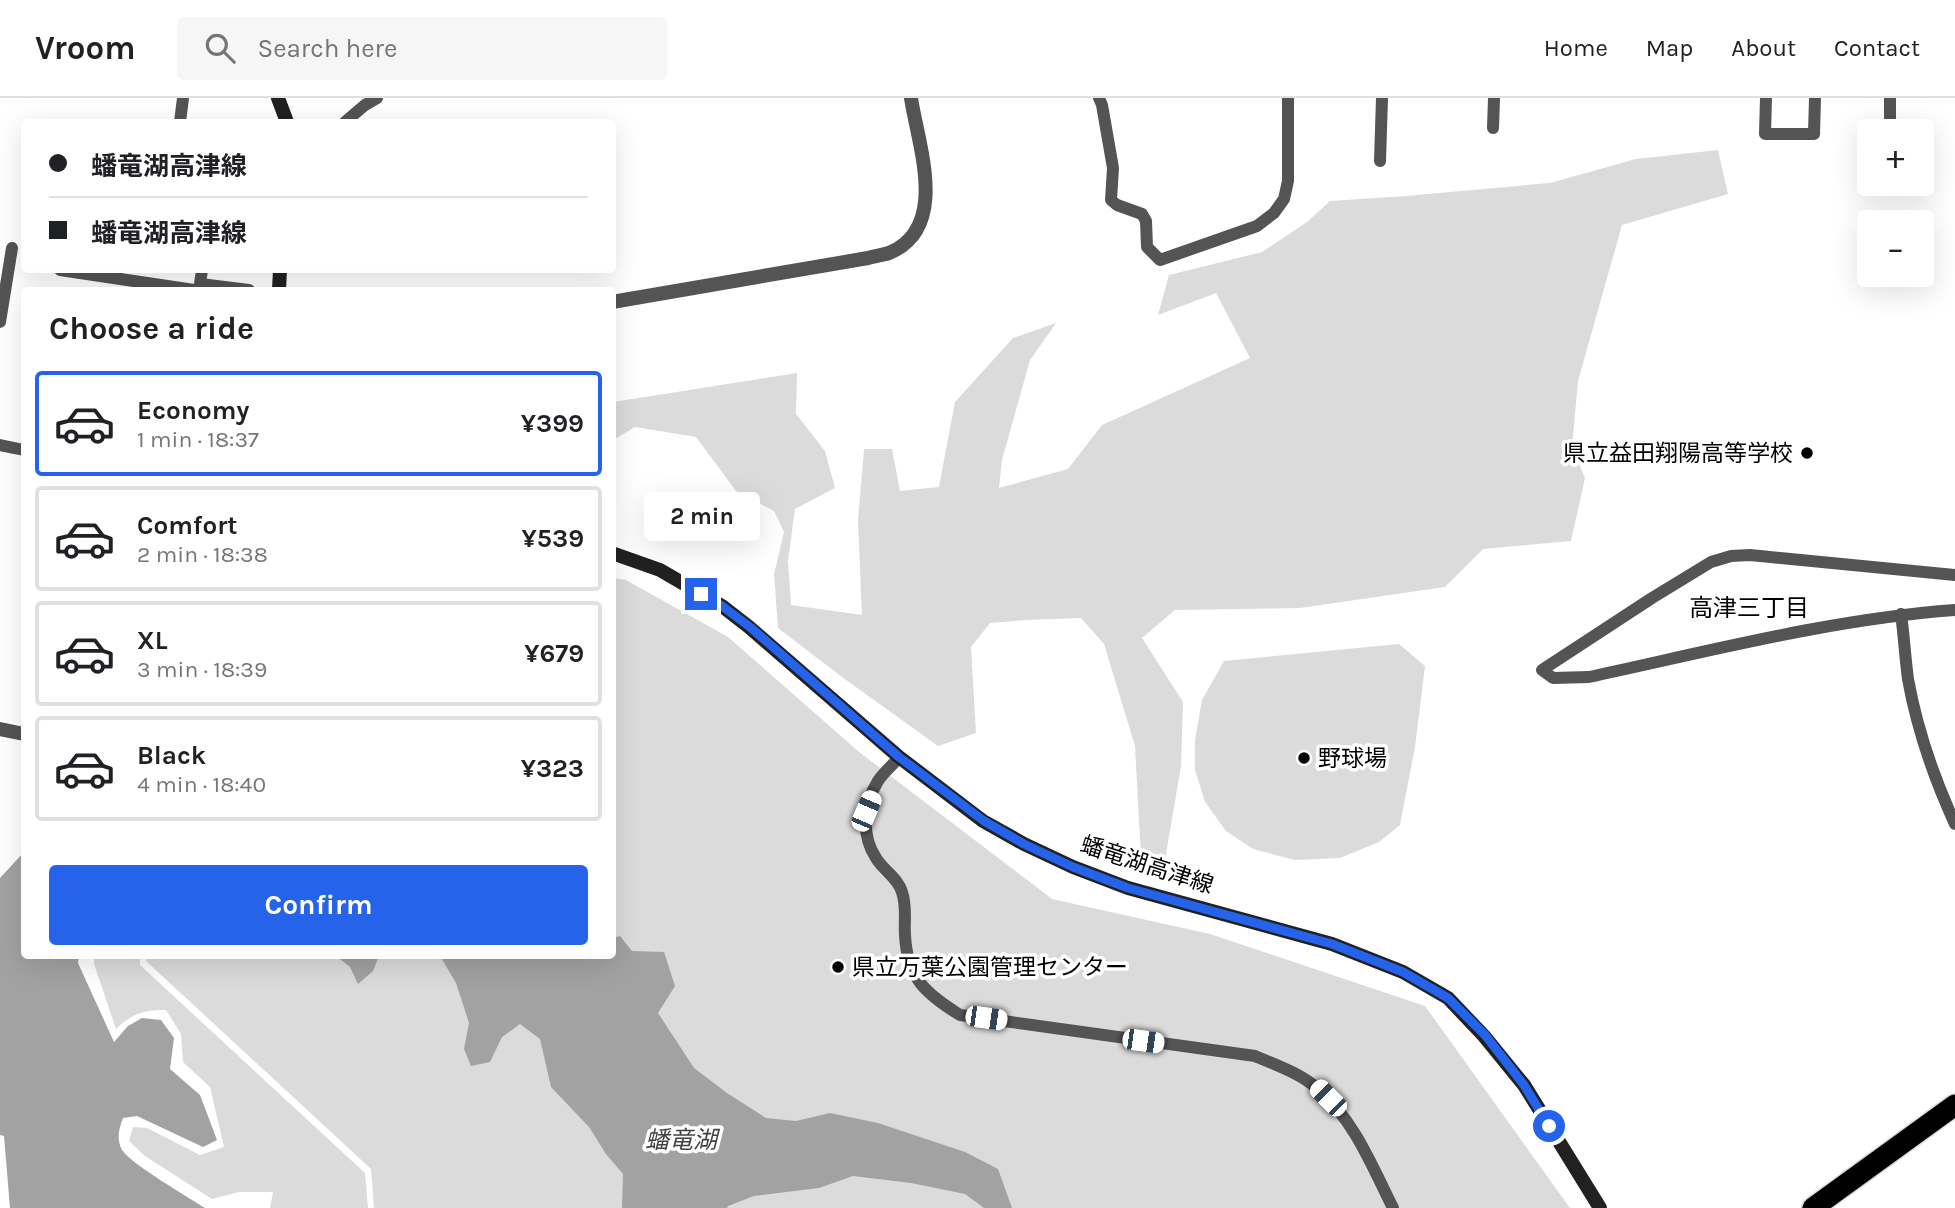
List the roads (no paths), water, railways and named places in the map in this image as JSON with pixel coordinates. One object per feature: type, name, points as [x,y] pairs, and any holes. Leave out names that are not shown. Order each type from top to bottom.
[{"type":"highway","points":[[1813,1208],[1955,1105]]},
{"type":"highway","points":[[1828,1208],[1955,1116]]},
{"type":"main road","points":[[278,98],[285,119]]},
{"type":"main road","name":"蟠竜湖高津線","points":[[616,554],[660,570],[722,606],[750,627],[899,757],[984,821],[1024,844],[1128,888],[1332,944],[1403,972],[1448,998],[1485,1035],[1524,1085],[1600,1208]]},
{"type":"street","points":[[180,119],[183,98]]},
{"type":"street","points":[[349,119],[377,98]]},
{"type":"street","points":[[616,301],[868,258],[890,252],[909,240],[921,223],[925,204],[925,168],[911,98]]},
{"type":"street","points":[[1099,98],[1113,168],[1111,200],[1142,214],[1146,221],[1147,247],[1160,260],[1257,226],[1274,213],[1284,199],[1288,181],[1288,98]]},
{"type":"street","points":[[1380,162],[1382,98]]},
{"type":"street","points":[[1493,128],[1494,98]]},
{"type":"street","points":[[1766,98],[1765,134],[1814,134],[1815,98]]},
{"type":"street","points":[[1890,98],[1890,119]]},
{"type":"street","points":[[0,322],[12,248]]},
{"type":"street","points":[[83,273],[188,287]]},
{"type":"street","points":[[0,445],[21,449]]},
{"type":"street","points":[[1955,575],[1750,555],[1730,550],[1542,670],[1553,678],[1589,677],[1901,614],[1955,610]]},
{"type":"street","points":[[1901,614],[1908,679],[1924,745],[1940,791],[1954,818]]},
{"type":"street","points":[[0,729],[21,733]]},
{"type":"street","points":[[899,757],[878,782],[866,811],[866,839],[876,859],[902,890],[909,964],[920,984],[936,1001],[960,1015],[1255,1056],[1290,1071],[1317,1087],[1339,1109],[1360,1141],[1393,1208]]},
{"type":"water","points":[[21,855],[21,959],[79,959],[114,1042],[128,1026],[142,1018],[161,1020],[174,1038],[170,1069],[200,1095],[217,1140],[203,1147],[137,1116],[123,1118],[119,1141],[127,1156],[205,1208],[10,1208],[4,1136],[0,1135],[0,878]]},
{"type":"water","name":"蟠竜湖","points":[[620,936],[632,951],[664,952],[675,986],[658,1013],[694,1068],[727,1093],[766,1118],[796,1121],[830,1113],[878,1123],[965,1152],[998,1169],[1012,1208],[984,1208],[965,1194],[911,1183],[853,1176],[819,1188],[754,1196],[727,1208],[622,1208],[623,1174],[589,1127],[551,1087],[540,1039],[520,1024],[502,1037],[490,1062],[471,1066],[464,1049],[469,1023],[456,983],[442,959],[616,959],[616,937]]},
{"type":"water","points":[[340,959],[378,959],[373,971],[358,984],[350,967]]},
{"type":"place","name":"県立益田翔陽高等学校","points":[[1807,453]]},
{"type":"place","name":"野球場","points":[[1304,758]]},
{"type":"place","name":"県立万葉公園管理センター","points":[[838,967]]},
{"type":"district","name":"高津三丁目","points":[[1749,608]]}]
